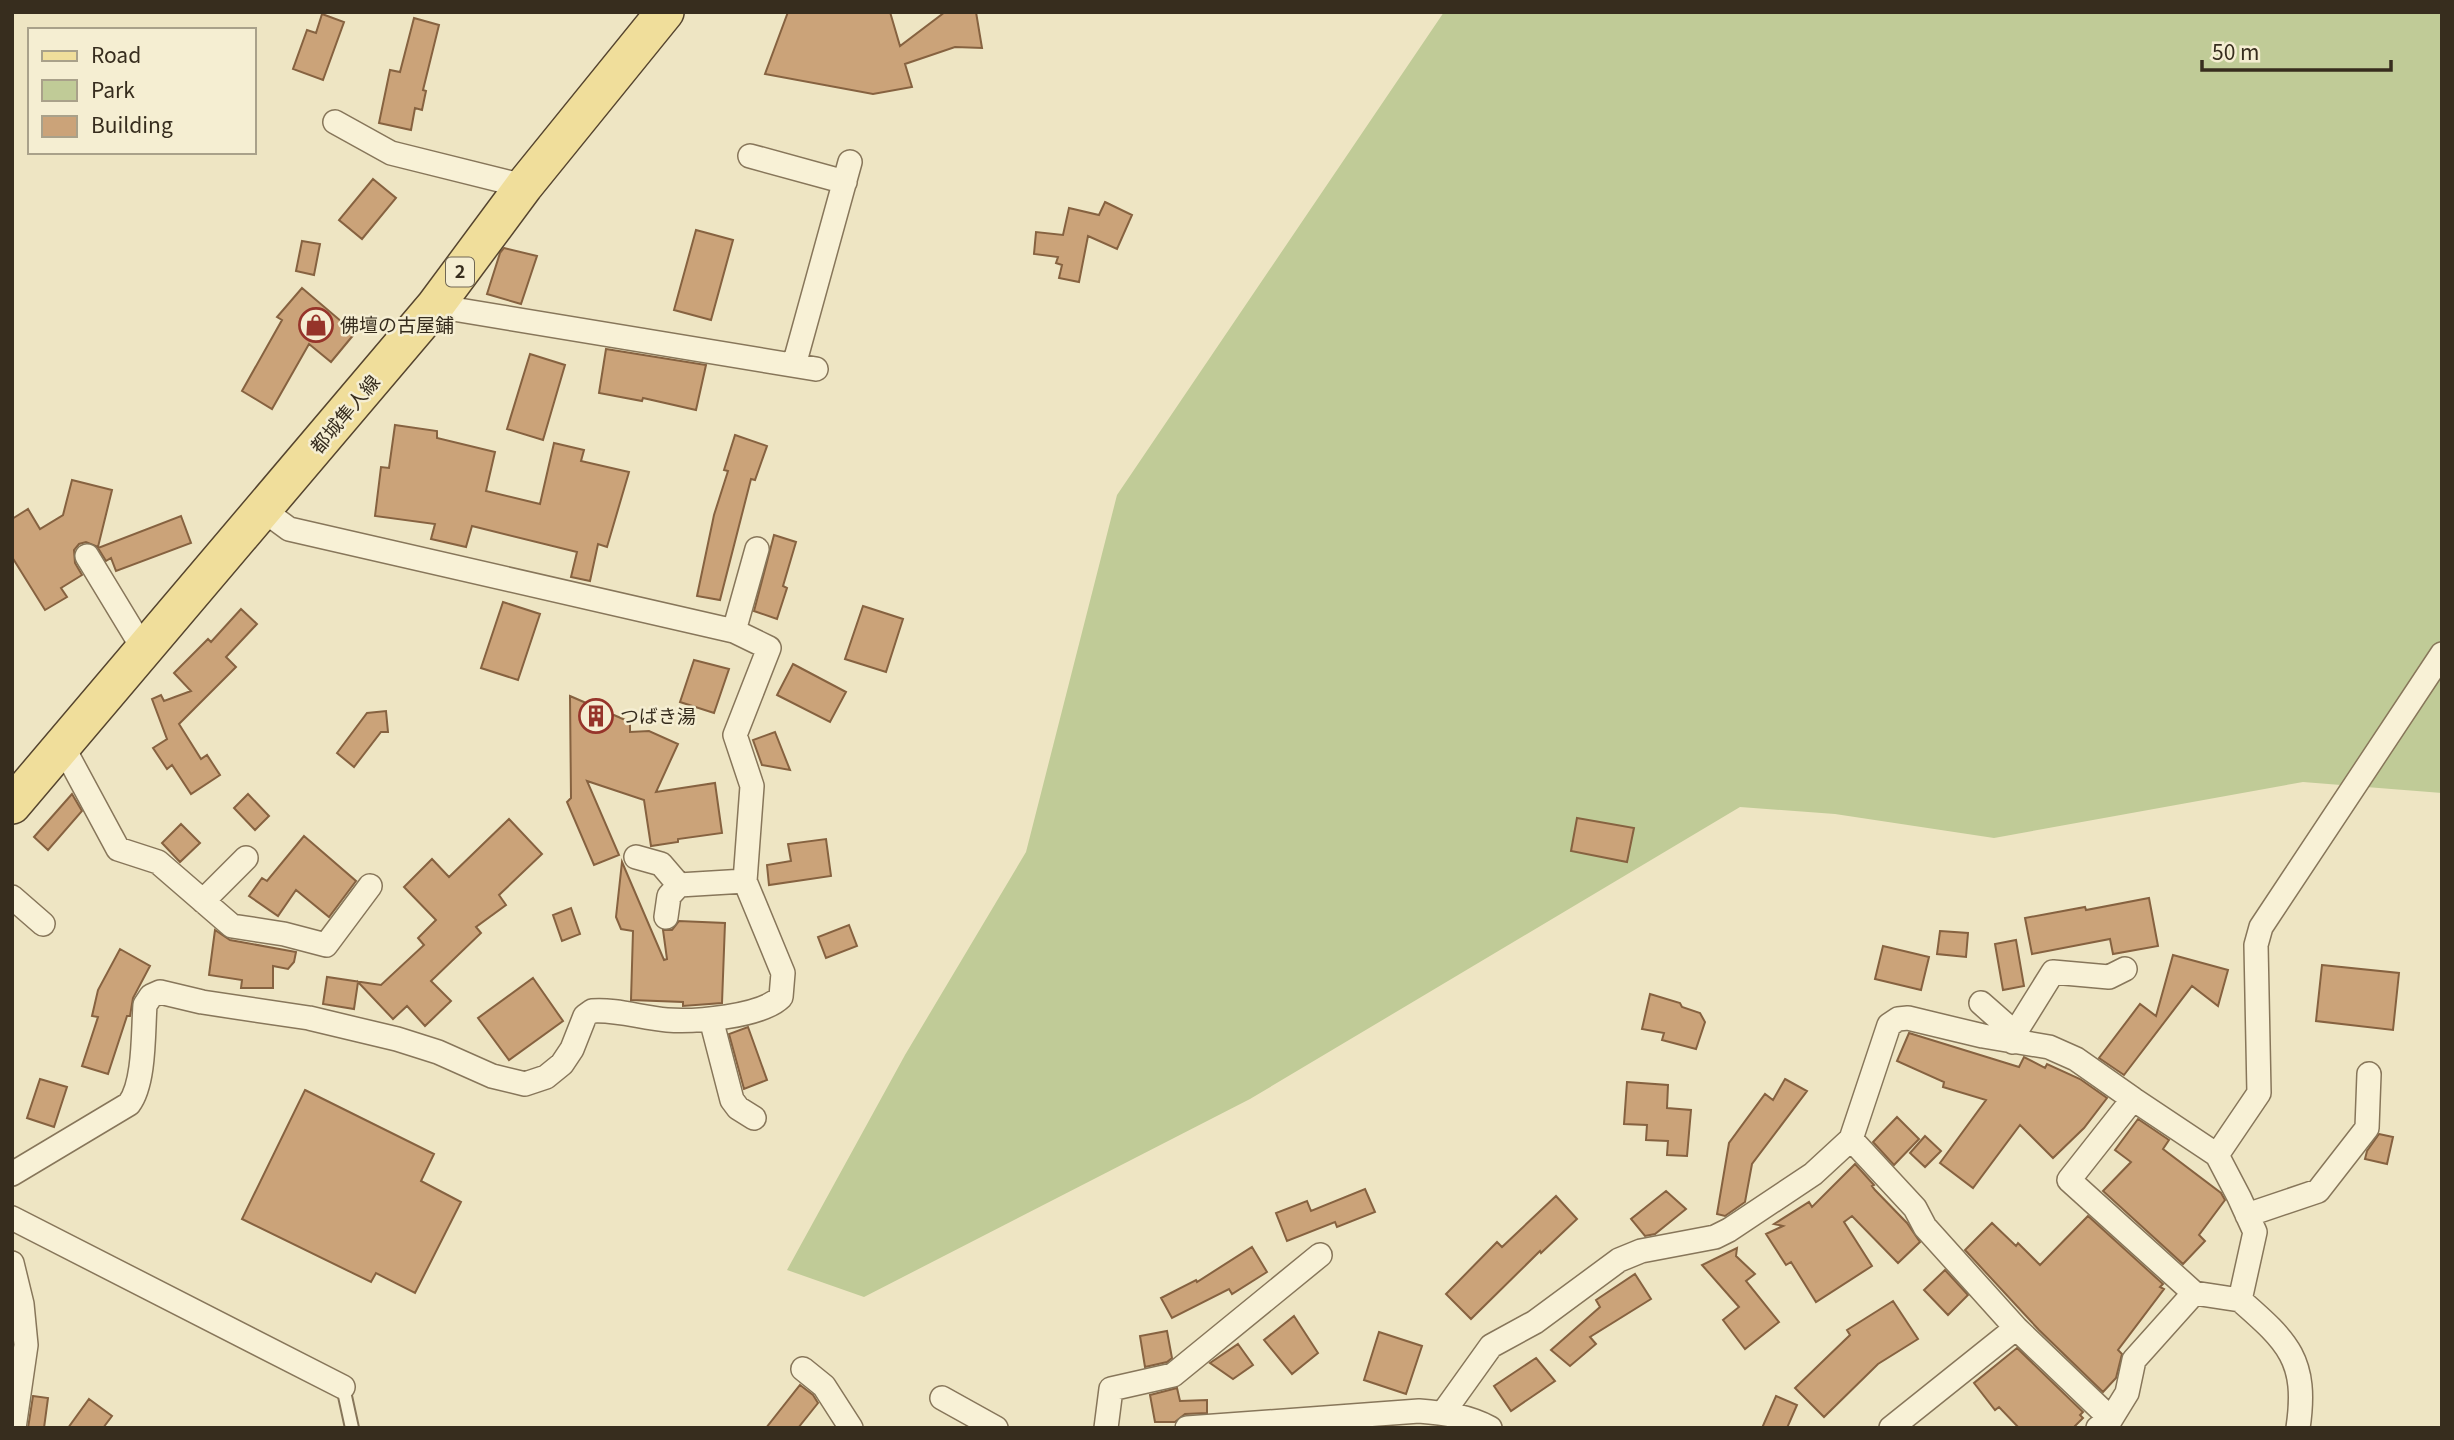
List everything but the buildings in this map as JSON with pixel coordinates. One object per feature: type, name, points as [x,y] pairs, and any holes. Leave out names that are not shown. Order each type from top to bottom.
[{"type":"main road","name":"都城隼人線","points":[[12,805],[435,306],[524,186],[664,12]]},
{"type":"street","points":[[335,122],[391,153],[524,186]]},
{"type":"street","points":[[435,306],[805,367],[848,172],[750,156]]},
{"type":"street","points":[[12,1174],[129,1104],[135,1094],[138,1079],[145,1005],[151,996],[160,992],[212,1004],[309,1018],[407,1042],[438,1052],[492,1076],[525,1084],[546,1077],[562,1064],[572,1049],[585,1016],[592,1012],[668,1020],[711,1019],[757,1009],[777,1002],[781,997],[783,973],[745,881],[752,786],[735,735],[769,648],[734,631],[289,529],[264,510]]},
{"type":"street","points":[[734,631],[757,549]]},
{"type":"street","points":[[87,556],[144,650]]},
{"type":"street","points":[[2217,1155],[2259,1093],[2256,945],[2261,927],[2442,654]]},
{"type":"street","points":[[62,745],[118,849],[158,862],[232,926],[284,934],[326,946],[370,886]]},
{"type":"street","points":[[636,857],[661,864],[679,885]]},
{"type":"street","points":[[204,901],[246,858]]},
{"type":"street","points":[[666,917],[669,896],[679,885],[745,881]]},
{"type":"street","points":[[12,897],[43,924]]},
{"type":"street","points":[[2014,1037],[2053,972],[2109,977],[2124,969]]},
{"type":"street","points":[[1981,1003],[2014,1037]]},
{"type":"street","points":[[1443,1413],[1491,1346],[1535,1322],[1619,1260],[1641,1251],[1715,1237],[1813,1174],[1851,1139],[1889,1025],[1898,1019],[1908,1018],[2014,1037],[2062,1052],[2217,1155],[2255,1231],[2240,1300]]},
{"type":"street","points":[[711,1019],[732,1100],[745,1115],[754,1118]]},
{"type":"street","points":[[2248,1215],[2318,1191],[2367,1128],[2369,1074]]},
{"type":"street","points":[[2133,1099],[2070,1180],[2194,1293],[2240,1300],[2270,1326],[2288,1347],[2300,1382],[2298,1428]]},
{"type":"street","points":[[1851,1139],[1915,1208],[1925,1227],[2104,1423],[2127,1393],[2134,1360],[2194,1293]]},
{"type":"street","points":[[12,1218],[343,1387]]},
{"type":"street","points":[[1106,1428],[1111,1389],[1174,1375],[1320,1255]]},
{"type":"street","points":[[12,1263],[22,1304],[26,1345],[14,1428]]},
{"type":"street","points":[[1891,1428],[2016,1328]]},
{"type":"street","points":[[803,1369],[824,1386],[851,1428]]},
{"type":"street","points":[[942,1398],[996,1428]]},
{"type":"street","points":[[1187,1428],[1419,1411],[1443,1413],[1477,1421],[1490,1428]]},
{"type":"lane","points":[[343,1387],[352,1428]]},
{"type":"green space","points":[[1444,12],[2442,12],[2442,793],[2303,782],[1994,838],[1835,814],[1740,807],[1250,1099],[864,1297],[787,1270],[905,1055],[1026,852],[1117,495]]},
{"type":"place","name":"佛壇の古屋鋪","points":[[316,325]]},
{"type":"place","name":"つばき湯","points":[[596,716]]}]
